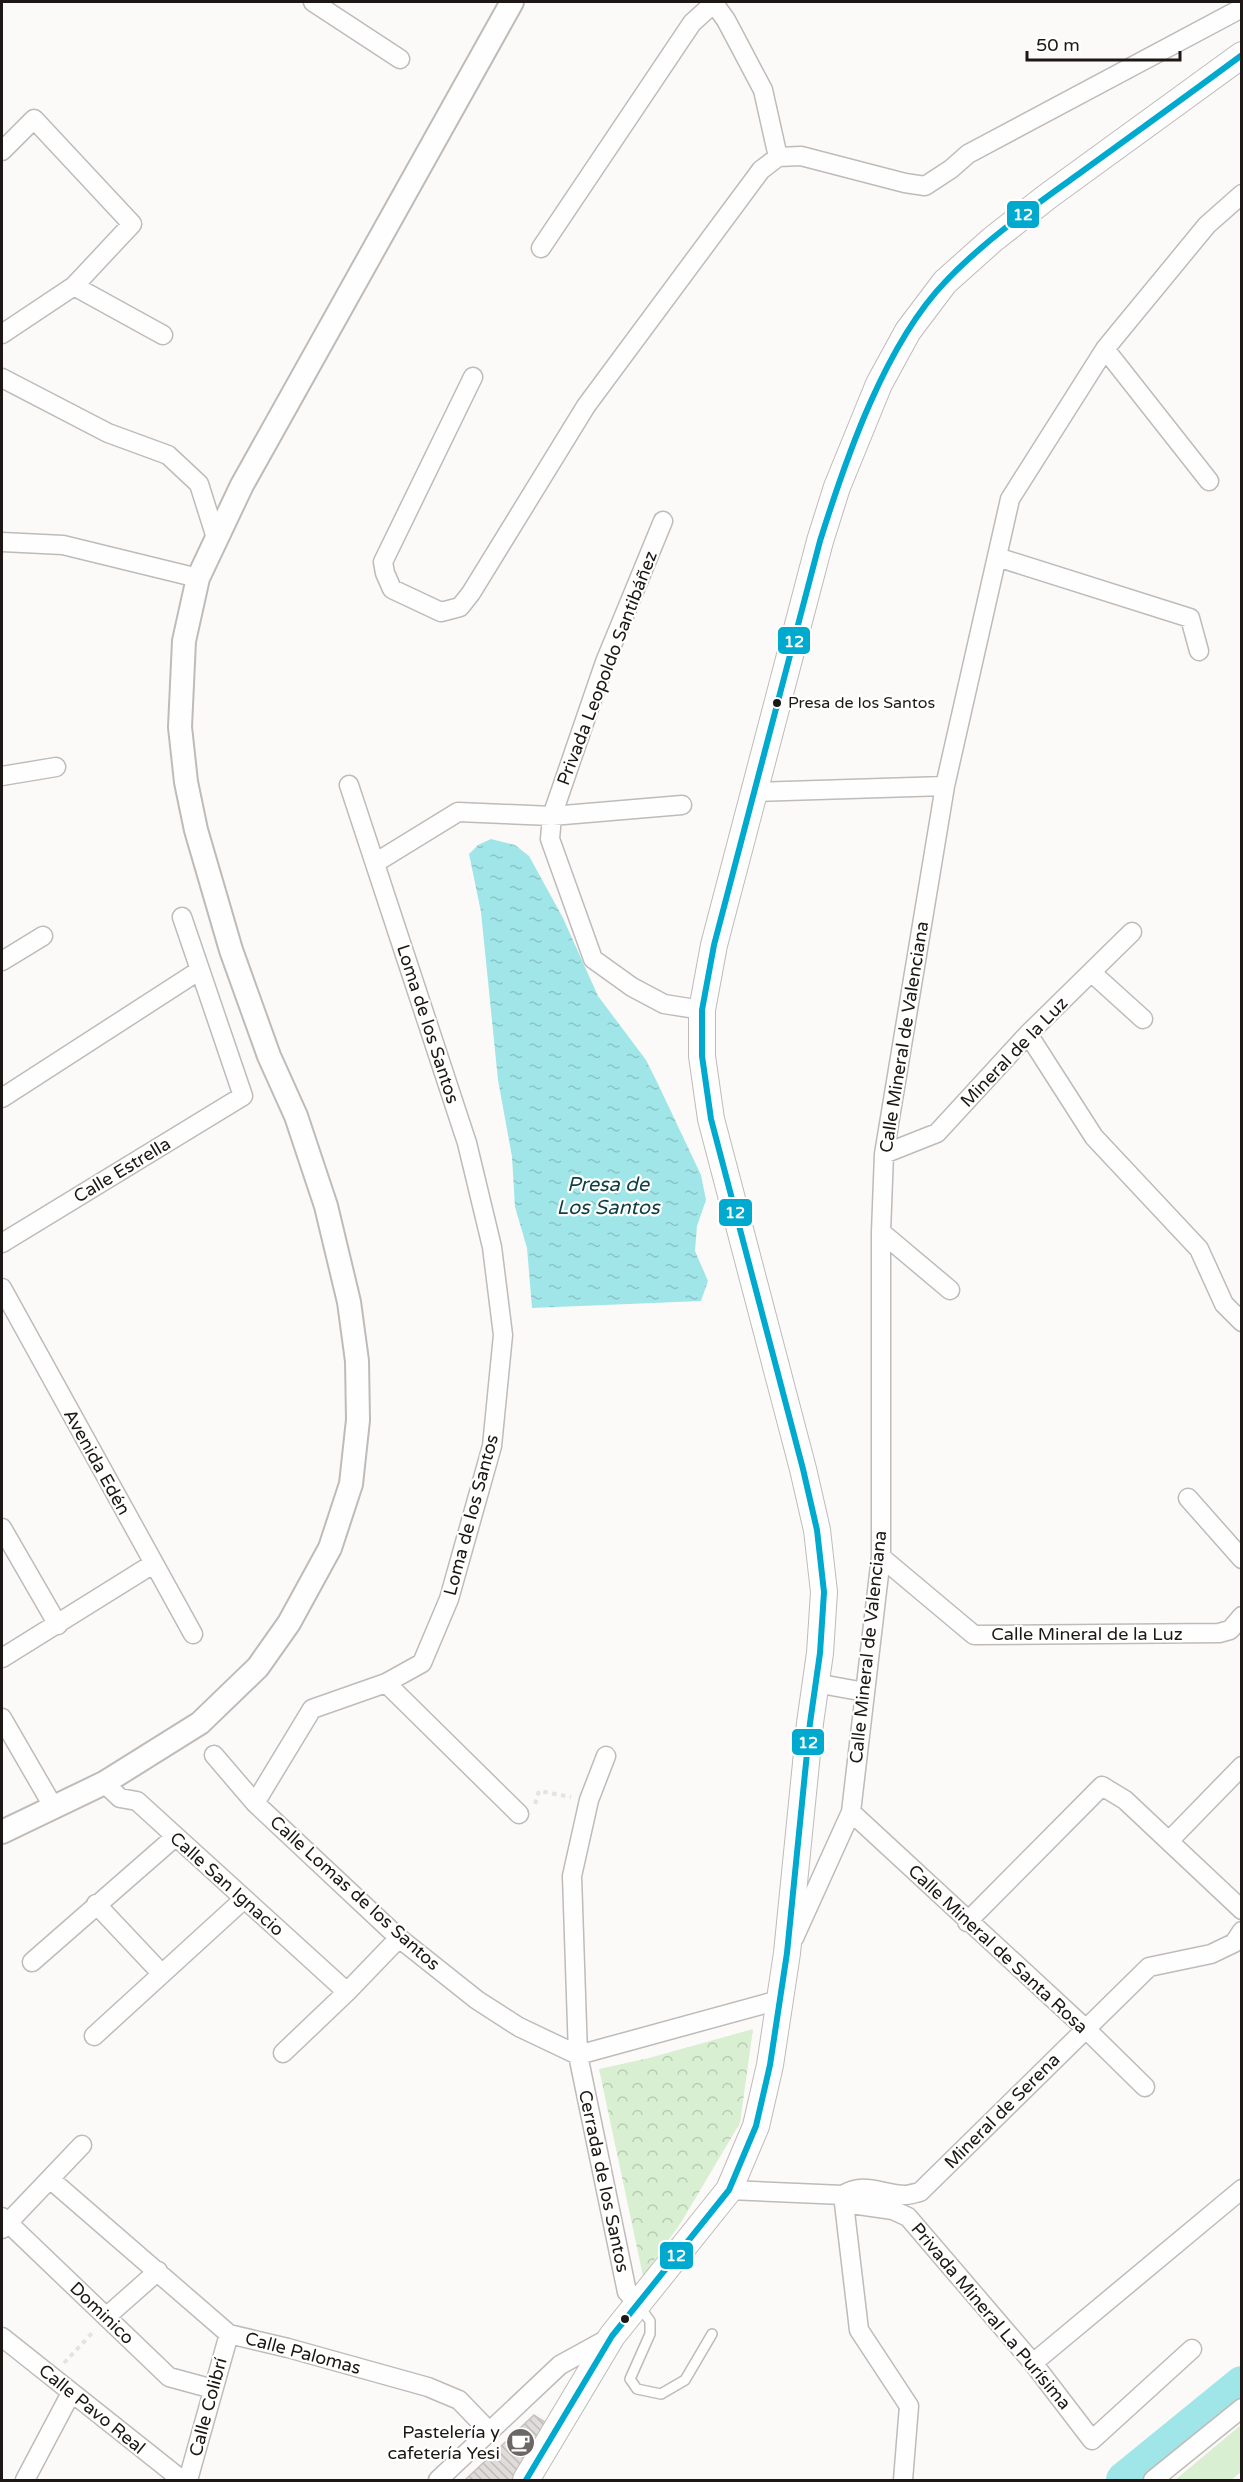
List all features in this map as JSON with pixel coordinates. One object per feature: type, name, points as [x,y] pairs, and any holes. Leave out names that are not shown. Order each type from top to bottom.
[{"type":"main road","points":[[526,2481],[612,2336],[729,2190],[756,2126],[770,2066],[787,1953],[824,1592],[818,1530],[711,1119],[702,1056],[702,1010],[714,945],[820,541],[837,487],[879,384],[908,331],[945,282],[992,240],[1242,55]]},
{"type":"street","points":[[313,2],[400,59]]},
{"type":"street","points":[[2,1832],[104,1783],[200,1723],[258,1666],[289,1623],[330,1548],[351,1484],[358,1420],[357,1361],[349,1302],[326,1206],[296,1116],[268,1056],[231,950],[196,830],[186,782],[180,727],[184,641],[198,578],[242,485],[512,2]]},
{"type":"street","points":[[541,248],[692,23],[713,2],[726,20],[763,90],[778,157]]},
{"type":"street","points":[[473,377],[383,562],[392,589],[441,612],[460,607],[471,593],[586,406],[761,171],[778,157],[801,156],[925,186],[951,170],[968,154],[1242,8]]},
{"type":"street","points":[[2,151],[34,118],[132,225],[74,286],[2,334]]},
{"type":"street","name":"Calle Mineral de Valenciana","points":[[787,1953],[851,1812],[881,1557],[881,1232],[884,1154],[945,786],[1010,499],[1105,349],[1207,225],[1242,194]]},
{"type":"street","points":[[74,286],[163,335]]},
{"type":"street","points":[[1105,349],[1209,481]]},
{"type":"street","points":[[2,378],[108,433],[168,455],[200,484],[217,541]]},
{"type":"street","name":"Privada Leopoldo Santibáñez","points":[[552,816],[605,662],[663,522]]},
{"type":"street","points":[[2,542],[63,545],[198,578]]},
{"type":"street","points":[[997,557],[1190,618],[1199,651]]},
{"type":"street","points":[[2,776],[56,767]]},
{"type":"street","name":"Loma de los Santos","points":[[255,1803],[312,1709],[386,1683],[422,1663],[449,1599],[492,1446],[503,1335],[492,1247],[467,1143],[349,785]]},
{"type":"street","points":[[755,792],[945,786]]},
{"type":"street","points":[[375,863],[458,812],[552,816],[682,805]]},
{"type":"street","points":[[552,816],[550,839],[593,958],[632,987],[664,1004],[702,1010]]},
{"type":"street","points":[[2,1098],[200,970],[182,917]]},
{"type":"street","name":"Mineral de la Luz","points":[[884,1154],[937,1133],[1028,1034],[1132,932]]},
{"type":"street","points":[[2,961],[43,936]]},
{"type":"street","name":"Calle Estrella","points":[[2,1243],[243,1096],[200,970]]},
{"type":"street","points":[[1091,972],[1143,1019]]},
{"type":"street","points":[[1028,1034],[1094,1137],[1199,1249],[1224,1304],[1242,1322]]},
{"type":"street","points":[[881,1232],[950,1290]]},
{"type":"street","name":"Avenida Edén","points":[[2,1288],[193,1635]]},
{"type":"street","points":[[1188,1498],[1242,1559]]},
{"type":"street","points":[[2,1528],[58,1625]]},
{"type":"street","name":"Calle Mineral de la Luz","points":[[881,1557],[974,1635],[1219,1634],[1230,1630],[1242,1616]]},
{"type":"street","points":[[2,1658],[153,1564]]},
{"type":"street","points":[[386,1683],[519,1814]]},
{"type":"street","points":[[815,1683],[865,1692]]},
{"type":"street","points":[[2,1718],[54,1808]]},
{"type":"street","name":"Calle Lomas de los Santos","points":[[214,1755],[255,1803],[399,1938],[477,2000],[519,2027],[578,2055]]},
{"type":"street","name":"Cerrada de los Santos","points":[[606,1756],[589,1800],[572,1876],[578,2055],[627,2292],[638,2304]]},
{"type":"street","points":[[1169,1841],[1242,1766]]},
{"type":"street","name":"Calle San Ignacio","points":[[104,1783],[120,1798],[137,1801],[347,1992]]},
{"type":"street","points":[[967,1922],[1102,1786],[1125,1800],[1242,1910]]},
{"type":"street","name":"Calle Mineral de Santa Rosa","points":[[851,1812],[967,1922],[1086,2029],[1145,2087]]},
{"type":"street","points":[[32,1962],[175,1837]]},
{"type":"street","points":[[94,2036],[244,1899]]},
{"type":"street","points":[[96,1904],[162,1974]]},
{"type":"street","points":[[283,2053],[399,1938]]},
{"type":"street","name":"Mineral de Serena","points":[[729,2190],[844,2199],[853,2188],[872,2188],[906,2195],[920,2192],[1149,1967],[1211,1954],[1239,1942]]},
{"type":"street","points":[[578,2055],[779,2000]]},
{"type":"street","points":[[4,2223],[82,2145]]},
{"type":"street","name":"Calle Palomas","points":[[50,2178],[229,2334],[428,2387],[459,2400],[489,2431]]},
{"type":"street","points":[[1033,2363],[1242,2189]]},
{"type":"street","points":[[844,2199],[859,2330],[909,2406],[903,2481]]},
{"type":"street","name":"Privada Mineral La Purísima","points":[[844,2199],[893,2210],[908,2217],[1033,2363],[1092,2440],[1192,2349]]},
{"type":"street","name":"Dominico","points":[[4,2223],[169,2377],[213,2390]]},
{"type":"street","points":[[106,2317],[158,2271]]},
{"type":"street","name":"Calle Colibrí","points":[[188,2481],[229,2334]]},
{"type":"street","points":[[438,2481],[560,2365],[612,2336]]},
{"type":"street","name":"Calle Pavo Real","points":[[2,2337],[182,2481]]},
{"type":"street","points":[[25,2481],[71,2393]]},
{"type":"street","points":[[1153,2481],[1242,2408]]},
{"type":"lane","points":[[638,2304],[650,2321],[650,2334],[630,2379],[637,2389],[661,2394],[685,2380],[712,2334]]},
{"type":"path","points":[[519,1814],[530,1823],[539,1791],[589,1800]]},
{"type":"path","points":[[51,2376],[106,2317]]},
{"type":"green space","points":[[753,2029],[740,2123],[682,2221],[643,2276],[599,2069],[649,2058]]},
{"type":"green space","points":[[1241,2425],[1241,2472],[1231,2480],[1175,2480]]},
{"type":"water","name":"Presa de Los Santos","points":[[491,839],[515,845],[529,856],[563,918],[598,996],[646,1060],[701,1175],[706,1200],[697,1226],[695,1251],[708,1281],[701,1301],[532,1308],[527,1248],[515,1207],[512,1157],[498,1080],[481,912],[469,854],[478,845]]},
{"type":"building","name":"Pastelería y cafetería Yesi","points":[[534,2415],[546,2423],[515,2480],[465,2480]]},
{"type":"waterway","points":[[1124,2480],[1242,2384]]},
{"type":"transit line","name":"12","points":[[526,2480],[612,2336],[729,2190],[756,2126],[770,2065],[787,1953],[810,1723],[820,1653],[824,1592],[817,1530],[803,1469],[711,1119],[702,1056],[702,1010],[714,945],[820,541],[855,439],[886,369],[924,307],[946,281],[1010,224],[1242,55]]},
{"type":"place","name":"Presa de los Santos","points":[[777,703]]},
{"type":"place","name":"Pastelería y cafetería Yesi","points":[[521,2442]]}]
